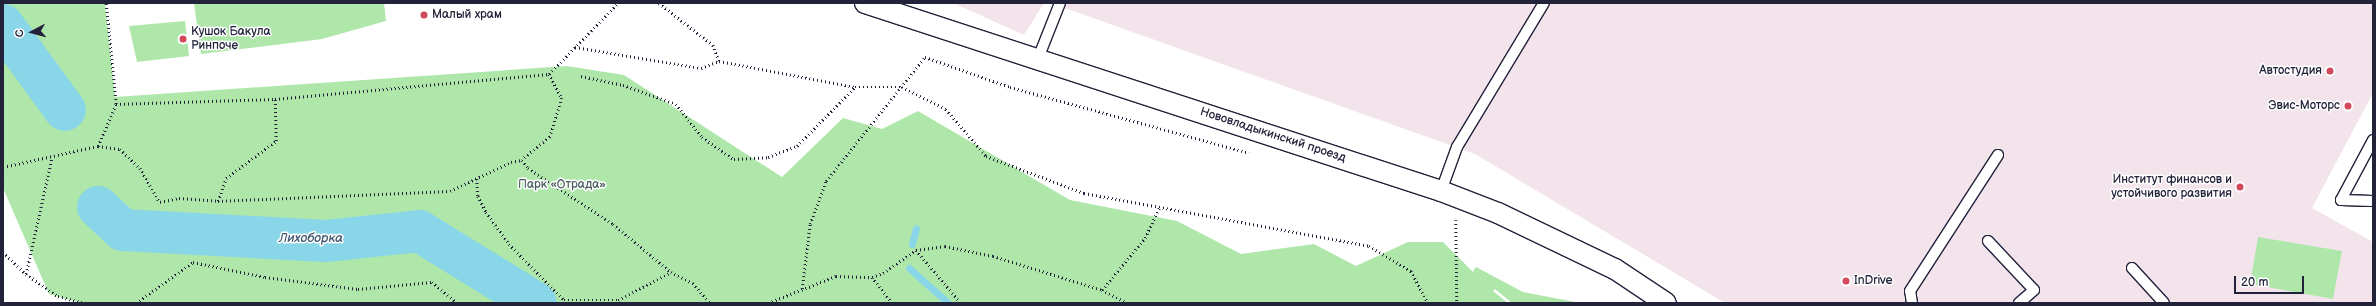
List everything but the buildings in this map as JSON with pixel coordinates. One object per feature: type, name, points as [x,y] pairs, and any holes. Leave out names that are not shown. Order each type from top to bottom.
[{"type":"street","name":"Нововладыкинский проезд","points":[[869,4],[1037,61],[1448,194],[1498,213],[1615,269],[1666,303]]},
{"type":"lane","points":[[1037,61],[1060,3]]},
{"type":"lane","points":[[1448,194],[1457,147],[1544,3]]},
{"type":"lane","points":[[2373,140],[2341,200],[2373,201]]},
{"type":"lane","points":[[1912,303],[1910,291],[1998,155]]},
{"type":"lane","points":[[1988,241],[2034,290],[2019,303]]},
{"type":"lane","points":[[2132,268],[2164,303]]},
{"type":"path","points":[[98,146],[116,104],[106,3]]},
{"type":"path","points":[[116,104],[275,99],[548,74],[618,3]]},
{"type":"path","points":[[659,3],[713,45],[719,61]]},
{"type":"path","points":[[575,47],[701,68],[719,61],[855,87],[902,87],[946,110],[986,156],[1084,193],[1369,246],[1411,271],[1428,303]]},
{"type":"path","points":[[802,289],[810,224],[826,181],[902,87],[925,56],[1010,87],[1251,154]]},
{"type":"path","points":[[3,167],[98,146],[120,149],[140,168],[160,202],[179,198],[218,201],[450,191],[477,178],[522,160],[550,137],[562,98],[548,74]]},
{"type":"path","points":[[581,76],[623,85],[676,104],[702,137],[734,158],[768,157],[797,146],[855,87]]},
{"type":"path","points":[[218,201],[226,178],[276,141],[275,99]]},
{"type":"path","points":[[26,274],[52,157]]},
{"type":"path","points":[[522,160],[528,168],[613,224],[671,272],[693,283],[710,303]]},
{"type":"path","points":[[477,178],[478,196],[486,212],[509,244],[564,300],[618,300],[671,272]]},
{"type":"path","points":[[1448,194],[1456,221],[1457,303]]},
{"type":"path","points":[[1102,290],[1145,238],[1159,208]]},
{"type":"path","points":[[1449,218],[1456,221]]},
{"type":"path","points":[[768,303],[836,276],[872,277],[884,274],[916,250],[946,246],[993,256],[1102,290],[1128,303]]},
{"type":"path","points":[[916,250],[961,303]]},
{"type":"path","points":[[3,252],[26,274],[58,296],[84,303]]},
{"type":"path","points":[[136,303],[193,262],[265,277],[358,289],[432,282],[457,303]]},
{"type":"path","points":[[872,277],[892,303]]},
{"type":"shaded area","points":[[953,3],[1044,3],[1024,35]]},
{"type":"shaded area","points":[[1051,3],[2373,3],[2373,93],[2312,208],[2373,242],[2373,303],[1725,303],[1475,154]]},
{"type":"green space","name":"Парк «Отрада»","points":[[3,3],[105,3],[115,97],[567,66],[624,75],[782,177],[843,118],[882,129],[918,111],[1070,200],[1177,221],[1241,254],[1314,244],[1356,266],[1408,242],[1443,242],[1475,273],[1473,271],[1476,267],[1523,292],[1581,303],[1512,303],[1495,289],[1493,291],[1508,303],[81,303],[49,294],[3,188]]},
{"type":"green space","points":[[194,3],[384,3],[386,21],[322,39],[201,54]]},
{"type":"green space","points":[[185,21],[189,56],[137,62],[129,26]]},
{"type":"green space","points":[[2258,237],[2342,251],[2333,299],[2250,284]]},
{"type":"waterway","name":"Лихоборка","points":[[3,25],[65,110]]},
{"type":"waterway","name":"Лихоборка","points":[[98,207],[123,230],[326,241],[419,231],[536,303]]},
{"type":"waterway","points":[[912,244],[916,228]]},
{"type":"waterway","points":[[909,268],[948,303]]},
{"type":"place","name":"Малый храм","points":[[424,15]]},
{"type":"place","name":"Кушок Бакула Ринпоче","points":[[183,39]]},
{"type":"place","name":"Автостудия","points":[[2330,71]]},
{"type":"place","name":"Эвис-Моторс","points":[[2348,106]]},
{"type":"place","name":"Институт финансов и устойчивого развития","points":[[2240,187]]},
{"type":"place","name":"InDrive","points":[[1846,281]]}]
